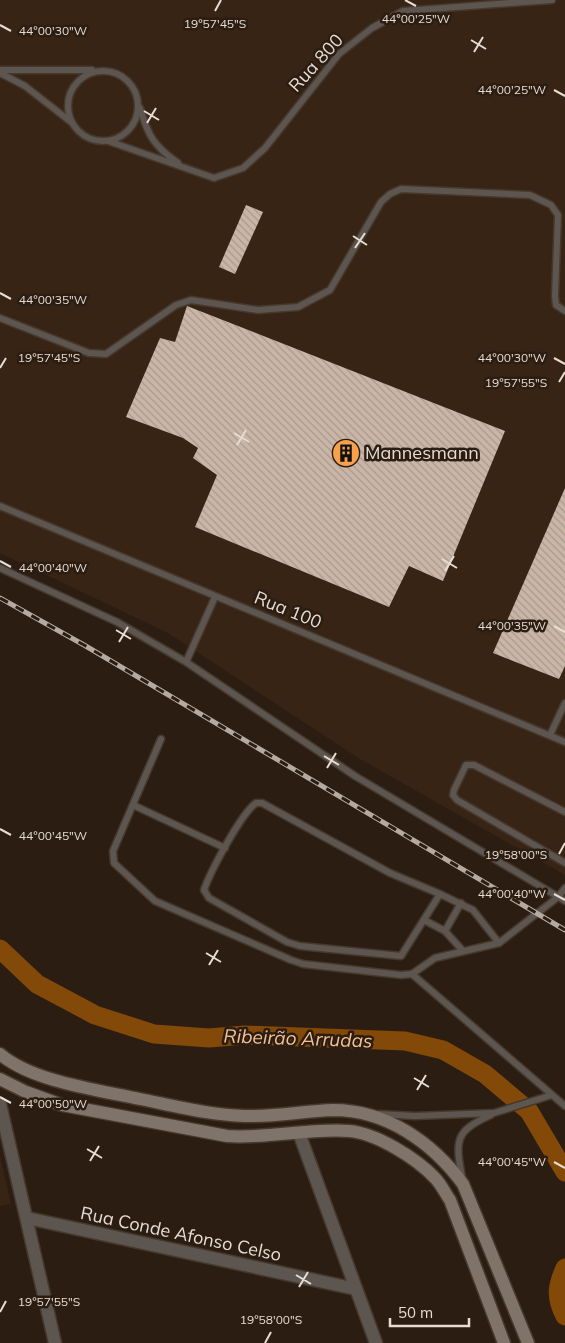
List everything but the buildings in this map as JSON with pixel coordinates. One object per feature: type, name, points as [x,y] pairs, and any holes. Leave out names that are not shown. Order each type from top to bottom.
[{"type":"main road","points":[[0,1054],[35,1073],[70,1084],[199,1111],[246,1116],[334,1110],[368,1114],[393,1124],[420,1139],[450,1166],[463,1184],[528,1343]]},
{"type":"main road","points":[[0,1079],[26,1092],[62,1105],[226,1136],[250,1138],[299,1133],[350,1131],[387,1144],[422,1165],[436,1179],[450,1200],[504,1343]]},
{"type":"street","points":[[0,1104],[28,1218],[55,1343]]},
{"type":"street","points":[[299,1133],[376,1343]]},
{"type":"street","name":"Rua Conde Afonso Celso","points":[[28,1218],[356,1289]]},
{"type":"lane","name":"Rua 800","points":[[108,141],[214,178],[243,168],[265,148],[339,54],[372,28],[403,11],[552,0]]},
{"type":"lane","points":[[72,123],[68,104],[72,89],[82,77],[101,70]]},
{"type":"lane","points":[[101,70],[117,73],[130,82],[136,92],[138,113],[127,132],[108,141],[87,138],[72,123],[25,86],[0,71],[101,70]]},
{"type":"lane","name":"Rua 800","points":[[138,102],[146,130],[155,145],[185,168]]},
{"type":"lane","points":[[0,318],[89,353],[106,354],[176,305],[190,300],[258,310],[298,307],[330,290],[380,202],[390,194],[401,190],[530,195],[552,205],[558,215],[556,304],[565,311]]},
{"type":"lane","name":"Rua 100","points":[[0,506],[215,597],[394,668],[565,742]]},
{"type":"lane","points":[[0,568],[117,622],[186,662],[355,776],[565,902]]},
{"type":"lane","points":[[186,662],[215,597]]},
{"type":"lane","points":[[550,735],[565,703]]},
{"type":"lane","points":[[161,739],[113,851],[114,864],[155,901],[303,964],[401,975],[412,974],[435,958],[499,943],[558,897],[565,888]]},
{"type":"lane","points":[[565,812],[474,765],[466,765],[453,795],[457,800],[565,863]]},
{"type":"lane","points":[[440,894],[401,956],[300,946],[287,942],[209,898],[204,890],[225,848],[252,806],[262,803],[390,873],[440,894],[462,904],[480,917],[499,943]]},
{"type":"lane","points":[[133,805],[225,848]]},
{"type":"lane","points":[[445,931],[462,904]]},
{"type":"lane","points":[[424,920],[445,931],[463,952]]},
{"type":"lane","points":[[412,974],[565,1106]]},
{"type":"lane","points":[[463,1184],[457,1152],[461,1136],[470,1124],[494,1113],[552,1095]]},
{"type":"lane","points":[[368,1114],[416,1116],[494,1113]]},
{"type":"shaded area","points":[[0,0],[565,0],[565,875],[360,759],[168,633],[0,553]]},
{"type":"shaded area","points":[[0,1156],[11,1204],[0,1206]]},
{"type":"waterway","name":"Ribeirão Arrudas","points":[[0,949],[37,984],[95,1015],[154,1034],[209,1038],[245,1035],[405,1041],[443,1050],[485,1074],[529,1111],[565,1172]]},
{"type":"waterway","name":"Ribeirão Arrudas","points":[[565,1268],[558,1292],[565,1316]]},
{"type":"railway","points":[[0,598],[84,645],[565,930]]},
{"type":"place","name":"Mannesmann","points":[[346,453]]}]
